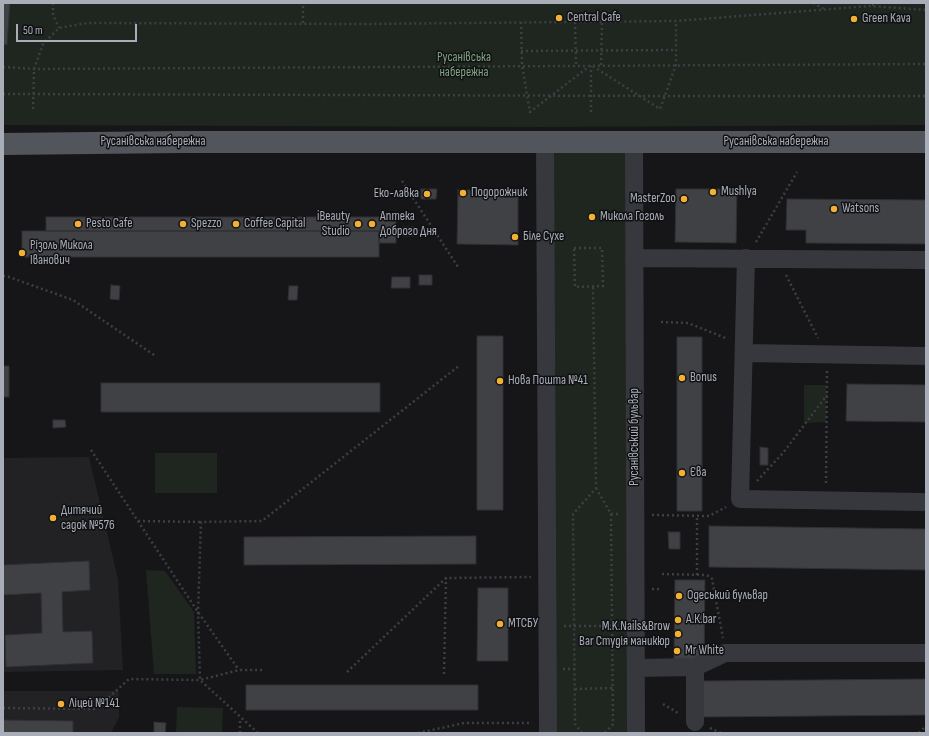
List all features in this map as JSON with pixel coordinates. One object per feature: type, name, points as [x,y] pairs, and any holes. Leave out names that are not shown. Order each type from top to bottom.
[{"type":"main road","name":"Русанівська набережна","points":[[3,144],[634,141],[926,142]]},
{"type":"street","name":"Русанівський бульвар","points":[[634,141],[636,733]]},
{"type":"street","points":[[545,142],[548,733]]},
{"type":"street","points":[[634,258],[926,260]]},
{"type":"street","points":[[746,258],[740,499],[923,502]]},
{"type":"street","points":[[744,349],[827,354],[926,356]]},
{"type":"street","points":[[636,668],[695,667],[725,653],[926,653]]},
{"type":"street","points":[[695,667],[695,722]]},
{"type":"path","points":[[53,3],[52,15],[60,28]]},
{"type":"path","points":[[303,3],[303,23]]},
{"type":"path","points":[[814,3],[824,10]]},
{"type":"path","points":[[870,6],[879,3]]},
{"type":"path","points":[[33,109],[34,68],[44,44],[60,28],[87,23],[362,24],[676,21],[870,6],[926,10]]},
{"type":"path","points":[[601,65],[602,21]]},
{"type":"path","points":[[591,65],[660,109],[676,65],[676,21]]},
{"type":"path","points":[[521,22],[522,65],[530,112],[591,65]]},
{"type":"path","points":[[575,22],[576,65]]},
{"type":"path","points":[[522,51],[676,50]]},
{"type":"path","points":[[3,68],[926,64]]},
{"type":"path","points":[[591,65],[591,112]]},
{"type":"path","points":[[3,94],[926,96]]},
{"type":"path","points":[[746,258],[797,172]]},
{"type":"path","points":[[402,181],[458,267]]},
{"type":"path","points":[[574,248],[602,248],[603,286],[593,286],[575,287],[574,248]]},
{"type":"path","points":[[777,258],[827,354],[826,501]]},
{"type":"path","points":[[3,276],[73,300],[154,355]]},
{"type":"path","points":[[593,286],[596,488],[611,514],[613,724],[605,733]]},
{"type":"path","points":[[661,322],[688,322],[744,349]]},
{"type":"path","points":[[137,521],[262,521],[460,365]]},
{"type":"path","points":[[611,514],[709,516],[740,499],[783,453],[827,395]]},
{"type":"path","points":[[91,450],[198,612],[239,670]]},
{"type":"path","points":[[582,733],[575,724],[573,514],[596,488]]},
{"type":"path","points":[[697,516],[697,575]]},
{"type":"path","points":[[201,522],[198,612],[200,680],[258,733]]},
{"type":"path","points":[[662,574],[710,576],[714,582],[725,653]]},
{"type":"path","points":[[347,672],[446,578],[532,577]]},
{"type":"path","points":[[444,674],[446,578]]},
{"type":"path","points":[[547,626],[636,626]]},
{"type":"path","points":[[3,708],[96,709],[129,679],[200,680],[239,670],[264,670]]},
{"type":"path","points":[[575,689],[613,688]]},
{"type":"path","points":[[240,718],[240,733]]},
{"type":"path","points":[[418,733],[464,723],[532,723]]},
{"type":"path","points":[[919,733],[926,726]]},
{"type":"shaded area","name":"Дитячий садок №576","points":[[89,457],[118,579],[123,670],[3,672],[3,458]]},
{"type":"shaded area","name":"Ліцей №141","points":[[3,691],[119,691],[119,717],[111,733],[3,733]]},
{"type":"green space","name":"Русанівська набережна","points":[[3,3],[926,3],[926,125],[540,127],[3,125]]},
{"type":"green space","points":[[634,141],[636,733],[548,733],[545,142]]},
{"type":"green space","points":[[804,385],[826,385],[826,422],[804,423]]},
{"type":"green space","points":[[155,453],[217,453],[217,493],[155,493]]},
{"type":"green space","points":[[146,570],[165,571],[194,612],[196,674],[154,674]]},
{"type":"green space","points":[[177,707],[223,708],[222,733],[176,733]]},
{"type":"building","points":[[3,3],[10,3],[7,45],[3,44]]},
{"type":"building","points":[[421,189],[437,189],[436,199],[421,199]]},
{"type":"building","points":[[676,189],[737,189],[736,243],[675,242]]},
{"type":"building","points":[[458,190],[518,190],[518,245],[457,244]]},
{"type":"building","points":[[787,199],[926,200],[926,244],[806,243],[806,230],[786,230]]},
{"type":"building","points":[[46,217],[396,217],[396,243],[379,243],[379,231],[46,231]]},
{"type":"building","points":[[403,227],[414,227],[414,236],[403,236]]},
{"type":"building","points":[[22,231],[379,231],[379,257],[22,257]]},
{"type":"building","points":[[419,275],[432,275],[432,285],[419,285]]},
{"type":"building","points":[[392,277],[410,277],[410,288],[391,288]]},
{"type":"building","points":[[111,285],[120,286],[119,300],[110,299]]},
{"type":"building","points":[[289,286],[298,286],[297,300],[288,300]]},
{"type":"building","points":[[477,336],[503,336],[503,510],[477,510]]},
{"type":"building","points":[[677,337],[702,337],[702,511],[677,511]]},
{"type":"building","points":[[3,366],[9,366],[9,397],[3,397]]},
{"type":"building","points":[[101,383],[380,383],[380,412],[101,412]]},
{"type":"building","points":[[847,384],[926,385],[926,422],[846,421]]},
{"type":"building","points":[[53,420],[65,420],[66,427],[53,428]]},
{"type":"building","points":[[760,447],[768,448],[768,465],[760,465]]},
{"type":"building","points":[[709,526],[926,529],[926,570],[709,567]]},
{"type":"building","points":[[668,532],[680,532],[680,549],[669,549]]},
{"type":"building","points":[[476,536],[476,564],[244,565],[244,537]]},
{"type":"building","points":[[89,561],[90,590],[62,592],[63,632],[92,631],[93,663],[6,667],[5,635],[42,633],[41,593],[3,595],[3,565]]},
{"type":"building","points":[[675,580],[705,580],[704,659],[674,659]]},
{"type":"building","points":[[478,588],[508,588],[508,661],[477,661]]},
{"type":"building","points":[[926,679],[926,715],[701,717],[701,681]]},
{"type":"building","points":[[246,685],[478,685],[478,710],[246,710]]},
{"type":"building","points":[[3,720],[73,721],[73,733],[3,733]]},
{"type":"building","points":[[154,722],[166,723],[165,733],[154,733]]},
{"type":"place","name":"Central Cafe","points":[[559,18]]},
{"type":"place","name":"Green Kava","points":[[854,19]]},
{"type":"place","name":"Mushlya","points":[[713,192]]},
{"type":"place","name":"Подорожник","points":[[463,193]]},
{"type":"place","name":"Еко-лавка","points":[[427,194]]},
{"type":"place","name":"MasterZoo","points":[[684,199]]},
{"type":"place","name":"Watsons","points":[[834,209]]},
{"type":"place","name":"Микола Гоголь","points":[[592,217]]},
{"type":"place","name":"Pesto Cafe","points":[[78,224]]},
{"type":"place","name":"Spezzo","points":[[183,224]]},
{"type":"place","name":"Coffee Capital","points":[[236,224]]},
{"type":"place","name":"iBeauty Studio","points":[[358,224]]},
{"type":"place","name":"Аптека Доброго Дня","points":[[372,224]]},
{"type":"place","name":"Біле Сухе","points":[[515,237]]},
{"type":"place","name":"Різоль Микола Іванович","points":[[22,253]]},
{"type":"place","name":"Bonus","points":[[682,378]]},
{"type":"place","name":"Нова Пошта №41","points":[[500,381]]},
{"type":"place","name":"Єва","points":[[682,473]]},
{"type":"place","name":"Дитячий садок №576","points":[[53,518]]},
{"type":"place","name":"Одеський бульвар","points":[[679,596]]},
{"type":"place","name":"А.К.bar","points":[[678,620]]},
{"type":"place","name":"МТСБУ","points":[[500,624]]},
{"type":"place","name":"M.K.Nails&Brow Bar Студія маникюр","points":[[678,634]]},
{"type":"place","name":"Mr White","points":[[677,651]]},
{"type":"place","name":"Ліцей №141","points":[[61,704]]}]
